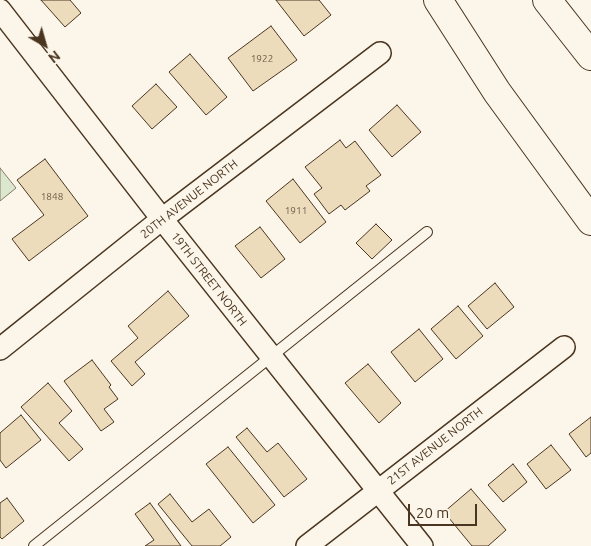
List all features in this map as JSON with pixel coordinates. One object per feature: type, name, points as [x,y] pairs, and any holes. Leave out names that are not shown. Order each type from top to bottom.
[{"type":"highway","points":[[438,0],[497,92],[591,221]]},
{"type":"highway","points":[[547,0],[591,56]]},
{"type":"street","name":"19TH STREET NORTH","points":[[0,10],[376,491],[422,546]]},
{"type":"street","name":"20TH AVENUE NORTH","points":[[0,349],[162,219],[380,53]]},
{"type":"street","name":"21ST AVENUE NORTH","points":[[307,546],[564,347]]},
{"type":"lane","points":[[34,546],[426,232]]},
{"type":"green space","points":[[0,168],[16,188],[0,201]]},
{"type":"building","points":[[41,0],[70,0],[81,13],[65,27]]},
{"type":"building","points":[[276,0],[319,0],[331,15],[304,36]]},
{"type":"building","points":[[271,26],[297,60],[253,91],[228,58]]},
{"type":"building","points":[[190,54],[227,97],[206,115],[169,72]]},
{"type":"building","points":[[156,84],[177,107],[152,129],[132,106]]},
{"type":"building","points":[[397,105],[421,132],[392,157],[369,130]]},
{"type":"building","points":[[340,140],[346,148],[355,141],[381,175],[366,186],[370,191],[345,210],[341,205],[329,214],[314,194],[322,188],[305,167]]},
{"type":"building","points":[[45,159],[88,216],[29,261],[12,239],[44,215],[17,180]]},
{"type":"building","points":[[293,179],[326,222],[300,243],[266,201]]},
{"type":"building","points":[[376,224],[392,240],[372,259],[356,243]]},
{"type":"building","points":[[260,227],[285,259],[261,278],[235,246]]},
{"type":"building","points":[[495,283],[514,307],[487,329],[468,306]]},
{"type":"building","points":[[168,291],[189,316],[135,362],[145,374],[132,386],[111,361],[138,338],[128,326]]},
{"type":"building","points":[[458,306],[483,336],[456,359],[431,329]]},
{"type":"building","points":[[419,329],[443,359],[415,382],[391,352]]},
{"type":"building","points":[[92,360],[111,385],[109,387],[118,399],[104,409],[114,422],[101,431],[64,381]]},
{"type":"building","points":[[368,364],[401,403],[379,423],[345,383]]},
{"type":"building","points":[[48,383],[72,411],[59,423],[83,449],[69,461],[21,407]]},
{"type":"building","points":[[21,415],[41,440],[6,468],[0,460],[0,433]]},
{"type":"building","points":[[591,417],[591,453],[586,457],[569,434]]},
{"type":"building","points":[[247,428],[267,452],[278,443],[307,479],[284,497],[236,437]]},
{"type":"building","points":[[551,445],[571,470],[546,489],[527,464]]},
{"type":"building","points":[[228,447],[275,505],[253,523],[206,464]]},
{"type":"building","points":[[513,464],[527,482],[503,502],[488,485]]},
{"type":"building","points":[[471,489],[506,530],[488,546],[472,546],[444,512]]},
{"type":"building","points":[[170,494],[192,522],[209,509],[231,537],[220,546],[192,546],[158,504]]},
{"type":"building","points":[[7,498],[24,521],[2,539],[0,537],[0,503]]},
{"type":"building","points":[[150,503],[181,546],[145,546],[154,540],[135,514]]}]
